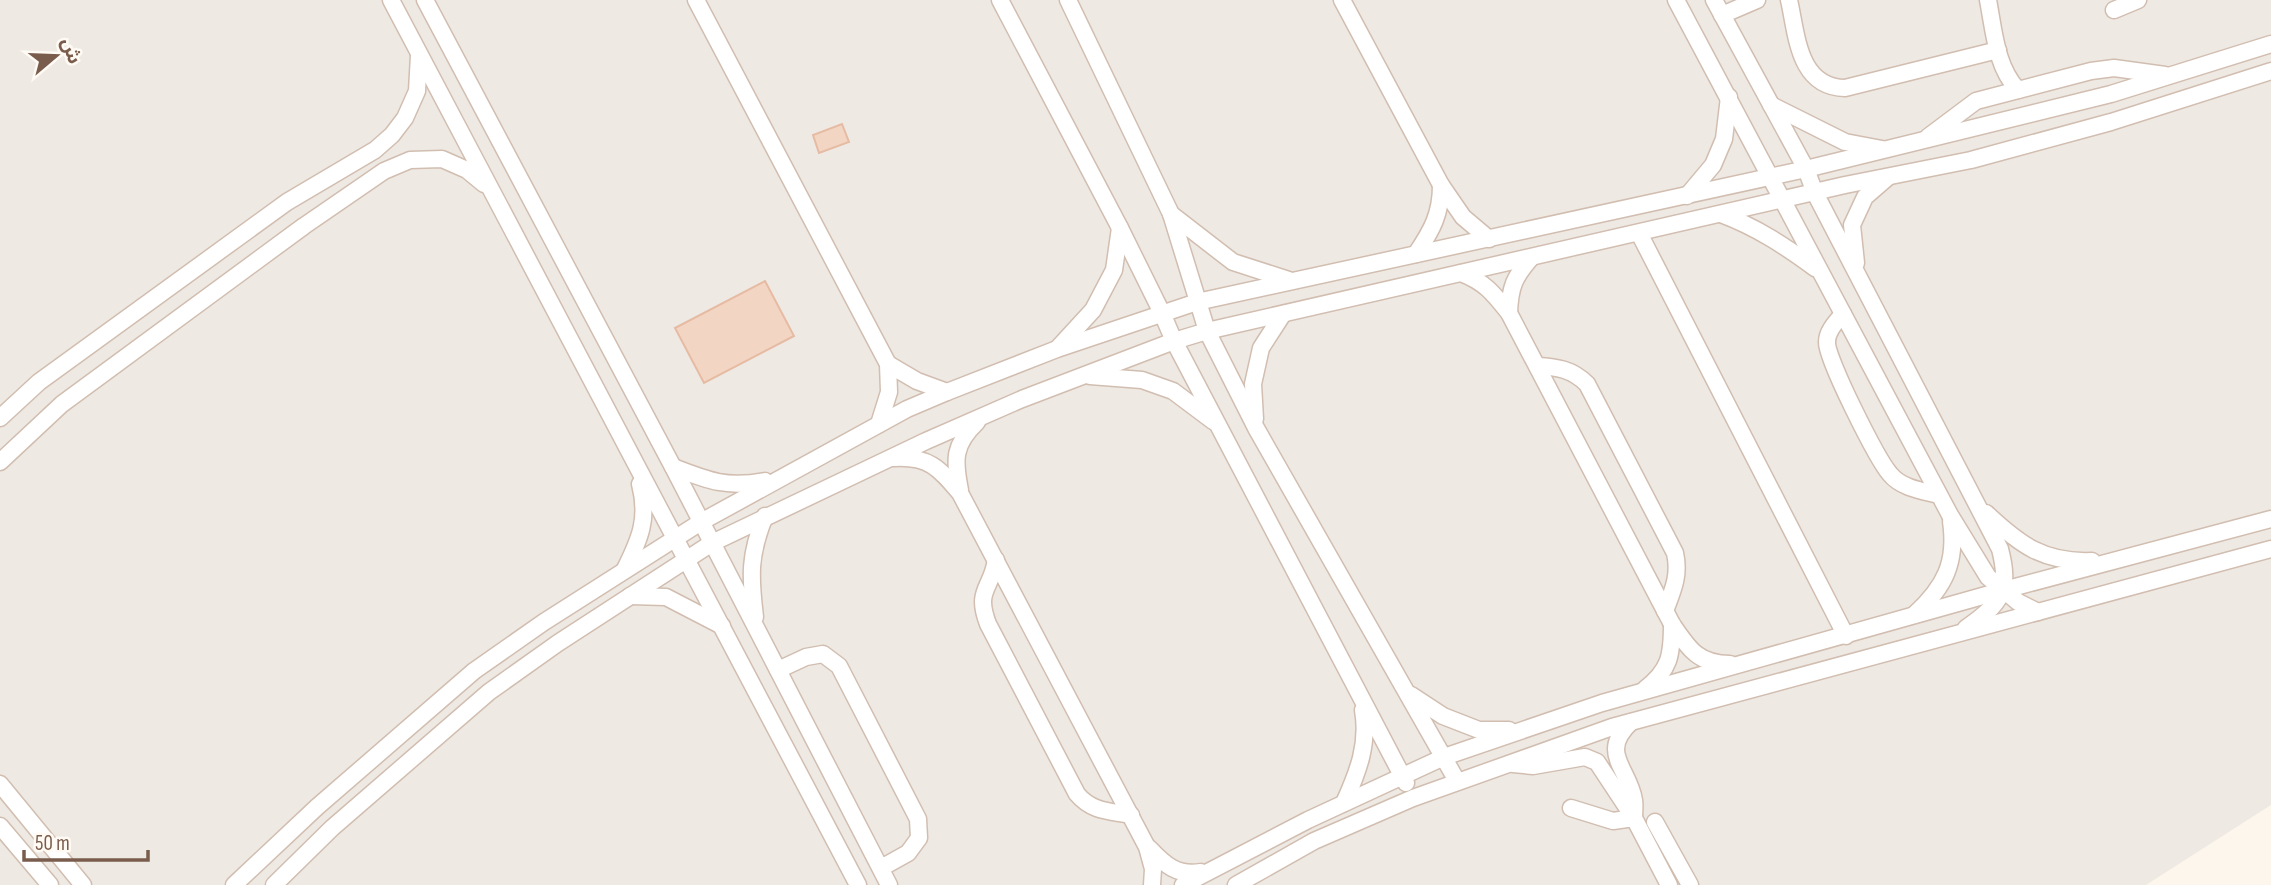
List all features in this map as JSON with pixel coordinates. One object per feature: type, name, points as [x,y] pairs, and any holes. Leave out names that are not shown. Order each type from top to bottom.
[{"type":"lane","points":[[391,0],[858,885]]},
{"type":"lane","points":[[425,0],[673,467],[889,885]]},
{"type":"lane","points":[[696,0],[888,364],[889,392],[879,424]]},
{"type":"lane","points":[[1000,0],[1120,228],[1163,313],[1174,341],[1413,798]]},
{"type":"lane","points":[[1068,0],[1171,214],[1207,331],[1256,428],[1457,781]]},
{"type":"lane","points":[[1342,0],[1441,185],[1463,217],[1489,239]]},
{"type":"lane","points":[[1676,0],[1950,515],[1988,577],[2018,602],[2038,612]]},
{"type":"lane","points":[[1714,0],[1806,169],[1815,192],[2000,549],[2005,568],[2004,590],[1991,607],[1959,633]]},
{"type":"lane","points":[[1722,15],[1757,0]]},
{"type":"lane","points":[[1789,0],[1807,68],[1816,79],[1831,88],[1844,88],[1998,50]]},
{"type":"lane","points":[[1987,0],[2008,80],[2018,90]]},
{"type":"lane","points":[[2114,10],[2138,0]]},
{"type":"lane","points":[[234,885],[317,807],[474,671],[544,622],[701,522],[907,409],[947,392],[1057,349],[1197,302],[1887,150],[2111,94],[2271,44]]},
{"type":"lane","points":[[0,418],[39,382],[287,202],[375,150],[392,135],[405,118],[417,92],[419,53]]},
{"type":"lane","points":[[1923,141],[1976,101],[2091,71],[2113,68],[2171,75]]},
{"type":"lane","points":[[274,885],[332,828],[489,692],[686,559],[765,516],[984,416],[1174,341],[1207,331],[1815,192],[1971,160],[2111,122],[2271,71]]},
{"type":"lane","points":[[1687,195],[1713,165],[1724,139],[1729,97]]},
{"type":"lane","points":[[1771,105],[1845,142],[1887,150]]},
{"type":"lane","points":[[0,462],[62,404],[304,226],[384,171],[410,160],[442,159],[467,170],[490,189]]},
{"type":"lane","points":[[1857,273],[1852,225],[1865,197],[1889,176]]},
{"type":"lane","points":[[1416,254],[1429,235],[1441,207],[1441,185]]},
{"type":"lane","points":[[1171,214],[1233,262],[1292,281]]},
{"type":"lane","points":[[1721,214],[1748,224],[1781,243],[1820,271]]},
{"type":"lane","points":[[1057,349],[1093,310],[1114,270],[1120,228]]},
{"type":"lane","points":[[1639,233],[1846,636]]},
{"type":"lane","points":[[1509,313],[1510,293],[1516,275],[1532,257]]},
{"type":"lane","points":[[1461,273],[1478,279],[1494,293],[1509,313],[1668,617],[1687,646],[1701,659],[1716,664],[1743,664]]},
{"type":"lane","points":[[1256,428],[1253,384],[1261,348],[1283,314]]},
{"type":"lane","points":[[1843,314],[1828,333],[1826,344],[1831,362],[1880,457],[1891,476],[1908,487],[1939,495]]},
{"type":"lane","points":[[888,364],[917,381],[947,392]]},
{"type":"lane","points":[[1536,366],[1559,368],[1577,374],[1587,384],[1675,553],[1677,581],[1668,617],[1672,646],[1667,666],[1658,679],[1641,692]]},
{"type":"lane","points":[[1084,376],[1142,380],[1173,391],[1218,425]]},
{"type":"lane","points":[[960,493],[955,465],[958,446],[966,432],[984,416]]},
{"type":"lane","points":[[888,458],[909,457],[928,461],[940,470],[960,493],[1147,847],[1153,869],[1152,885]]},
{"type":"lane","points":[[624,571],[641,537],[645,501],[635,461]]},
{"type":"lane","points":[[673,467],[708,481],[739,486],[781,478]]},
{"type":"lane","points":[[1977,504],[2010,535],[2048,558],[2073,562],[2122,560]]},
{"type":"lane","points":[[1910,618],[1941,586],[1951,563],[1954,541],[1950,515]]},
{"type":"lane","points":[[756,627],[750,576],[755,541],[765,516]]},
{"type":"lane","points":[[1183,885],[1344,803],[1444,757],[1522,730],[1641,692],[2004,590],[2271,519]]},
{"type":"lane","points":[[1236,885],[1314,841],[1413,798],[1632,721],[2271,549]]},
{"type":"lane","points":[[996,560],[993,574],[982,597],[982,608],[1077,794],[1086,805],[1131,815]]},
{"type":"lane","points":[[630,596],[666,597],[722,626]]},
{"type":"lane","points":[[778,670],[806,657],[823,654],[839,666],[918,820],[919,838],[908,853],[881,868]]},
{"type":"lane","points":[[1408,694],[1443,716],[1479,730],[1522,730]]},
{"type":"lane","points":[[1344,803],[1360,769],[1366,730],[1361,697]]},
{"type":"lane","points":[[1632,721],[1620,732],[1615,753],[1634,800],[1634,818]]},
{"type":"lane","points":[[1507,764],[1532,766],[1585,757],[1597,762],[1634,818],[1669,885]]},
{"type":"lane","points":[[0,784],[83,885]]},
{"type":"lane","points":[[1572,808],[1613,821],[1634,818]]},
{"type":"lane","points":[[1655,822],[1690,885]]},
{"type":"lane","points":[[0,826],[50,885]]},
{"type":"lane","points":[[1147,847],[1164,864],[1178,872],[1187,874],[1211,871]]},
{"type":"shaded area","points":[[0,0],[2271,0],[2271,805],[2146,885],[0,885]]},
{"type":"building","points":[[842,124],[849,142],[819,153],[813,135]]},
{"type":"building","points":[[765,281],[794,336],[704,383],[675,328]]}]
